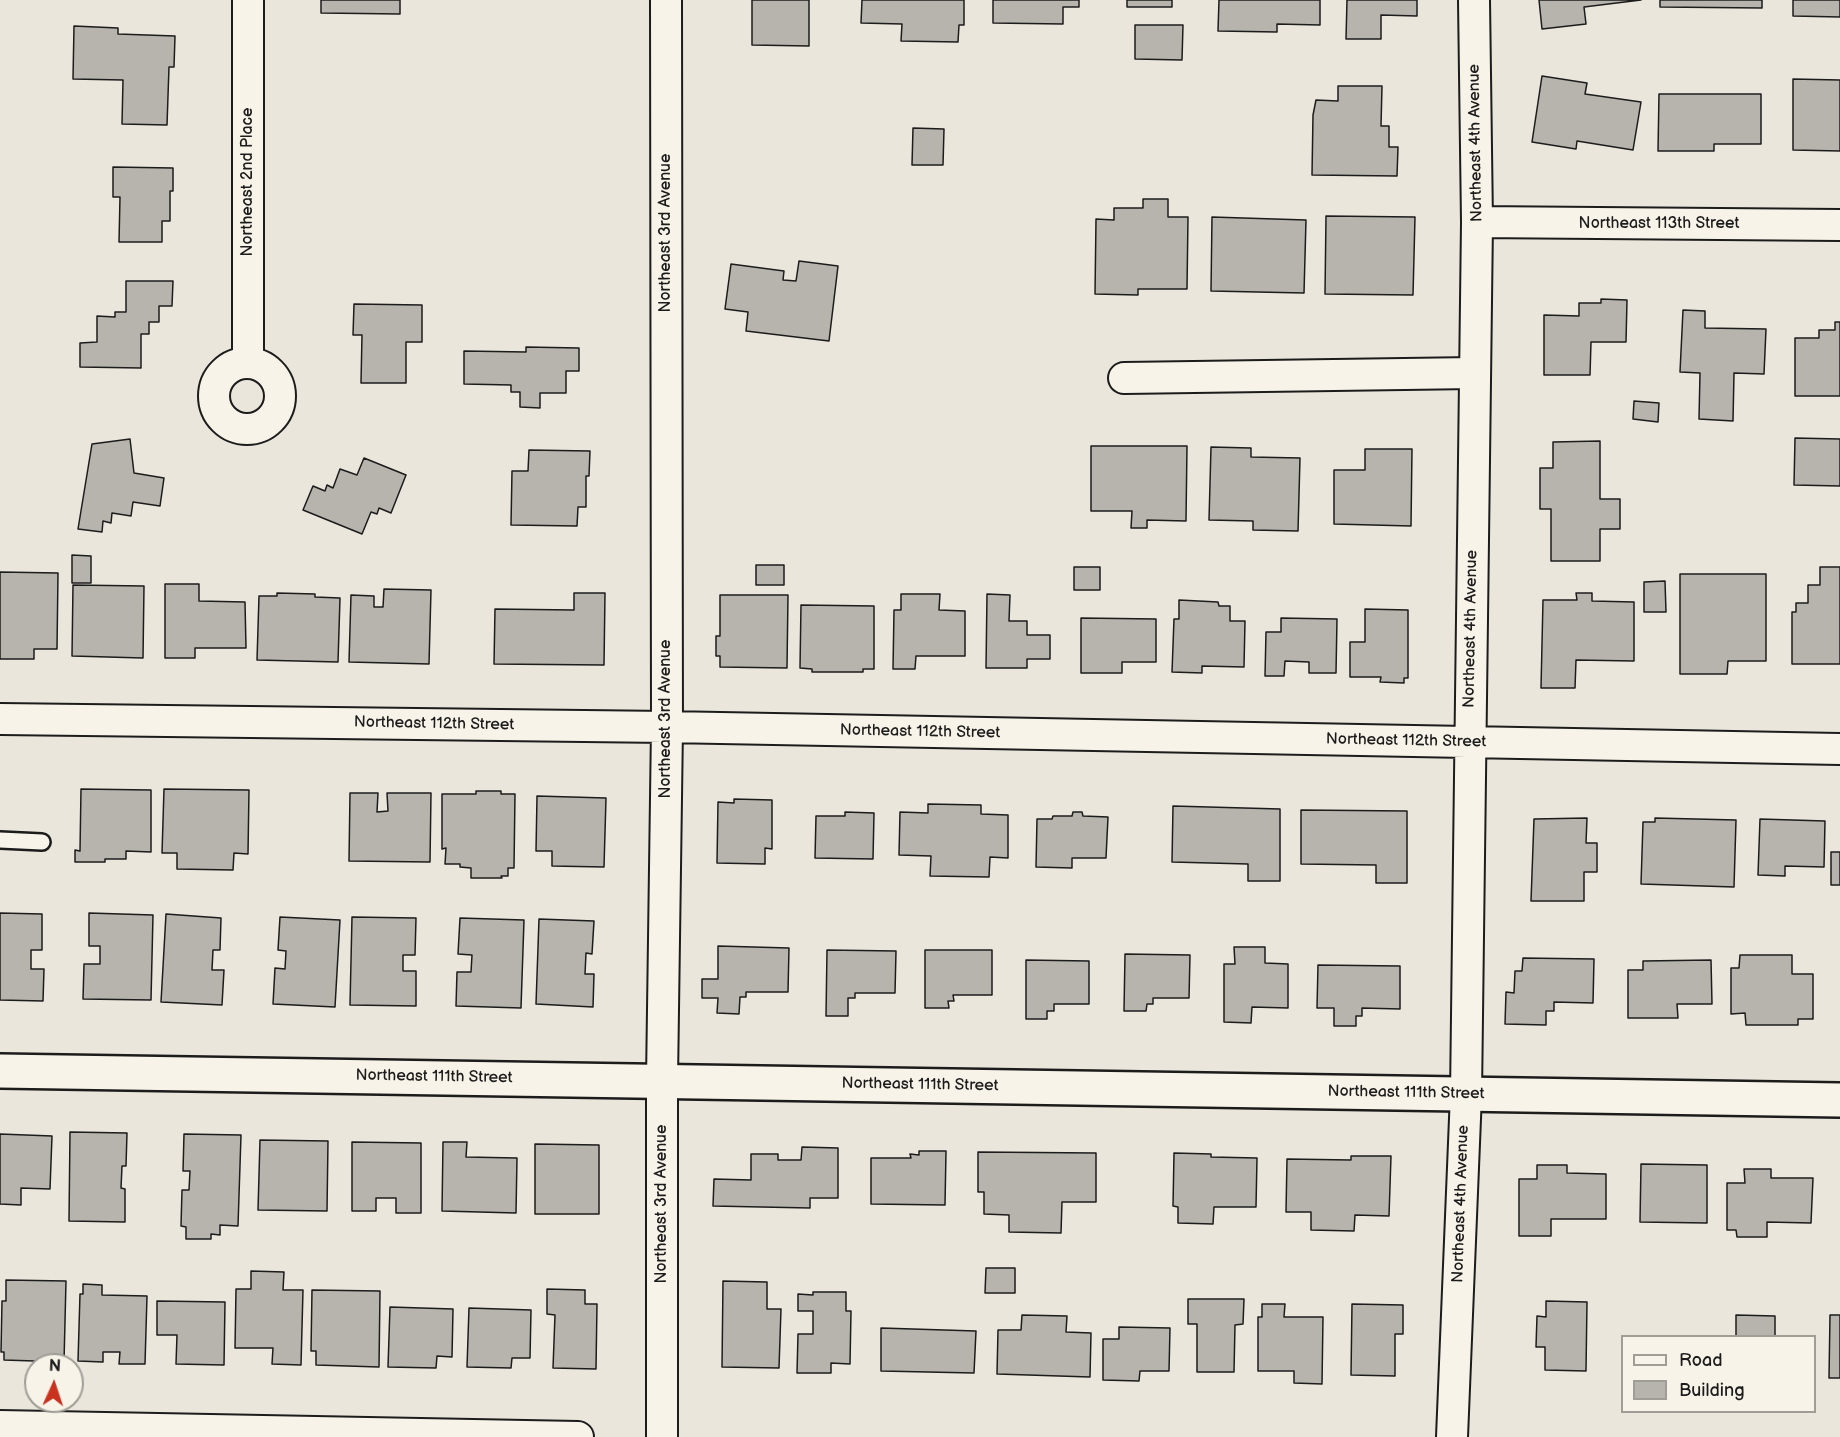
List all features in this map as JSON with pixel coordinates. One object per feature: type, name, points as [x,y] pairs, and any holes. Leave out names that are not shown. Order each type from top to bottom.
[{"type":"street","name":"Northeast 2nd Place","points":[[248,0],[248,363]]},
{"type":"street","name":"Northeast 3rd Avenue","points":[[662,1437],[662,1080],[667,728],[666,0]]},
{"type":"street","name":"Northeast 4th Avenue","points":[[1452,1437],[1466,1094],[1477,222],[1474,0]]},
{"type":"street","name":"Northeast 113th Street","points":[[1477,222],[1840,225]]},
{"type":"street","points":[[1124,378],[1474,373]]},
{"type":"street","name":"Northeast 112th Street","points":[[0,719],[667,728],[1840,749]]},
{"type":"street","name":"Northeast 111th Street","points":[[0,1071],[1840,1100]]},
{"type":"street","points":[[0,1426],[578,1437]]},
{"type":"lane","points":[[0,840],[42,842]]},
{"type":"building","points":[[321,0],[400,0],[400,14],[321,13]]},
{"type":"building","points":[[752,0],[809,0],[809,46],[752,45]]},
{"type":"building","points":[[862,0],[964,0],[964,25],[959,25],[958,42],[901,41],[902,24],[861,23]]},
{"type":"building","points":[[993,0],[1079,0],[1079,7],[1063,7],[1063,24],[993,23]]},
{"type":"building","points":[[1127,0],[1172,0],[1172,7],[1127,7]]},
{"type":"building","points":[[1219,0],[1320,0],[1320,25],[1277,24],[1277,32],[1218,31]]},
{"type":"building","points":[[1347,0],[1417,0],[1417,16],[1381,15],[1381,39],[1346,39]]},
{"type":"building","points":[[1539,0],[1641,0],[1584,7],[1586,24],[1542,29]]},
{"type":"building","points":[[1660,0],[1762,0],[1762,8],[1660,7]]},
{"type":"building","points":[[1793,0],[1840,0],[1840,17],[1793,16]]},
{"type":"building","points":[[1135,25],[1183,25],[1182,60],[1135,59]]},
{"type":"building","points":[[74,26],[118,28],[118,34],[175,36],[174,67],[169,67],[167,125],[122,124],[123,80],[73,79]]},
{"type":"building","points":[[1542,76],[1587,83],[1585,94],[1641,102],[1633,150],[1577,141],[1576,149],[1532,142]]},
{"type":"building","points":[[1793,79],[1840,80],[1840,151],[1793,150]]},
{"type":"building","points":[[1338,86],[1382,86],[1381,126],[1389,126],[1389,147],[1398,147],[1397,176],[1312,175],[1313,115],[1316,100],[1338,101]]},
{"type":"building","points":[[1659,94],[1761,94],[1761,144],[1714,144],[1714,151],[1658,151]]},
{"type":"building","points":[[913,128],[944,129],[943,165],[912,165]]},
{"type":"building","points":[[113,167],[173,168],[170,221],[162,221],[162,242],[119,242],[120,197],[113,197]]},
{"type":"building","points":[[1143,199],[1168,199],[1168,217],[1188,217],[1187,289],[1138,289],[1138,295],[1095,294],[1096,219],[1114,220],[1114,208],[1143,208]]},
{"type":"building","points":[[1326,216],[1415,217],[1413,295],[1325,294]]},
{"type":"building","points":[[1212,217],[1306,220],[1304,293],[1211,291]]},
{"type":"building","points":[[799,261],[838,266],[829,341],[746,331],[748,312],[725,309],[731,264],[784,271],[783,280],[796,281]]},
{"type":"building","points":[[126,281],[173,281],[172,306],[159,306],[159,322],[149,322],[149,334],[141,334],[141,368],[80,367],[80,343],[97,342],[97,316],[115,317],[115,312],[126,312]]},
{"type":"building","points":[[1601,299],[1627,300],[1626,342],[1591,342],[1590,375],[1544,375],[1544,315],[1579,316],[1579,303],[1601,303]]},
{"type":"building","points":[[354,304],[422,305],[422,342],[406,342],[406,383],[361,383],[362,335],[353,335]]},
{"type":"building","points":[[1683,310],[1705,311],[1705,328],[1766,329],[1764,374],[1734,373],[1733,421],[1699,419],[1700,373],[1680,372]]},
{"type":"building","points":[[1835,322],[1840,322],[1840,396],[1795,396],[1795,338],[1819,338],[1819,330],[1835,330]]},
{"type":"building","points":[[526,347],[579,348],[579,371],[566,371],[566,393],[540,393],[540,408],[520,407],[520,392],[511,392],[511,385],[464,384],[464,351],[526,352]]},
{"type":"building","points":[[1634,401],[1659,403],[1658,422],[1633,419]]},
{"type":"building","points":[[1795,438],[1840,439],[1840,486],[1794,485]]},
{"type":"building","points":[[130,439],[134,473],[164,478],[160,506],[133,502],[131,516],[112,513],[111,523],[103,521],[102,532],[78,529],[92,444]]},
{"type":"building","points":[[1600,441],[1600,499],[1620,499],[1620,529],[1600,529],[1600,561],[1551,561],[1551,509],[1540,509],[1540,468],[1553,468],[1553,442]]},
{"type":"building","points":[[1091,446],[1187,446],[1186,521],[1147,520],[1147,528],[1131,528],[1132,511],[1091,511]]},
{"type":"building","points":[[1211,447],[1251,448],[1251,457],[1300,458],[1298,531],[1253,530],[1253,521],[1209,520]]},
{"type":"building","points":[[1365,449],[1412,449],[1411,526],[1334,524],[1334,470],[1365,470]]},
{"type":"building","points":[[529,450],[590,451],[589,476],[586,476],[586,507],[578,507],[577,526],[511,525],[512,471],[528,471]]},
{"type":"building","points":[[364,458],[406,475],[391,513],[379,508],[377,514],[371,512],[362,534],[303,510],[313,486],[325,491],[327,485],[333,488],[340,469],[357,475]]},
{"type":"building","points":[[72,555],[91,556],[91,583],[72,583]]},
{"type":"building","points":[[756,565],[784,565],[784,585],[756,585]]},
{"type":"building","points":[[1074,567],[1100,567],[1100,590],[1074,590]]},
{"type":"building","points":[[1820,567],[1840,567],[1840,664],[1792,664],[1792,612],[1796,612],[1796,603],[1808,603],[1808,585],[1820,585]]},
{"type":"building","points":[[0,572],[58,573],[57,649],[34,649],[34,659],[0,659]]},
{"type":"building","points":[[1680,574],[1766,574],[1766,661],[1728,661],[1727,674],[1680,674]]},
{"type":"building","points":[[1665,581],[1666,612],[1644,612],[1644,582]]},
{"type":"building","points":[[165,584],[199,584],[199,601],[245,602],[246,648],[195,648],[195,658],[165,658]]},
{"type":"building","points":[[73,585],[144,586],[143,658],[72,656]]},
{"type":"building","points":[[384,589],[431,590],[429,664],[349,662],[351,595],[374,596],[374,607],[383,607]]},
{"type":"building","points":[[277,593],[315,594],[315,597],[340,598],[338,662],[257,660],[259,596],[277,596]]},
{"type":"building","points":[[574,593],[605,593],[604,665],[494,664],[495,609],[574,610]]},
{"type":"building","points":[[1576,593],[1592,593],[1592,601],[1634,602],[1634,661],[1576,660],[1575,688],[1541,688],[1543,600],[1577,600]]},
{"type":"building","points":[[901,594],[940,594],[939,610],[965,611],[965,656],[916,656],[915,669],[893,669],[894,610],[901,610]]},
{"type":"building","points":[[987,594],[1010,595],[1009,621],[1027,621],[1027,635],[1050,635],[1050,659],[1027,659],[1027,668],[986,668]]},
{"type":"building","points":[[720,595],[788,595],[787,668],[720,667],[720,656],[716,656],[716,636],[720,636]]},
{"type":"building","points":[[1179,600],[1218,602],[1219,606],[1230,606],[1230,621],[1245,621],[1244,667],[1202,666],[1202,673],[1172,672],[1174,619],[1179,619]]},
{"type":"building","points":[[801,605],[874,606],[874,669],[863,669],[863,672],[812,672],[812,669],[800,668]]},
{"type":"building","points":[[1365,609],[1408,610],[1408,678],[1404,678],[1404,683],[1380,682],[1381,677],[1350,677],[1350,642],[1365,642]]},
{"type":"building","points":[[1081,618],[1156,619],[1156,662],[1122,662],[1122,673],[1081,673]]},
{"type":"building","points":[[1281,618],[1337,619],[1336,673],[1309,673],[1309,662],[1285,661],[1284,676],[1265,676],[1266,632],[1281,632]]},
{"type":"building","points":[[81,789],[151,790],[151,852],[126,851],[126,859],[75,862],[75,850],[80,851]]},
{"type":"building","points":[[164,789],[249,790],[248,854],[234,853],[233,870],[177,869],[177,853],[162,853]]},
{"type":"building","points":[[476,791],[501,791],[501,794],[515,794],[514,868],[508,868],[508,876],[471,878],[471,868],[460,867],[460,864],[445,864],[446,848],[442,849],[442,794],[476,794]]},
{"type":"building","points":[[350,793],[378,793],[377,812],[388,811],[387,793],[431,793],[430,862],[349,861]]},
{"type":"building","points":[[537,796],[606,798],[604,867],[552,866],[552,851],[536,851]]},
{"type":"building","points":[[734,799],[772,800],[772,849],[765,848],[765,864],[717,863],[718,802],[734,803]]},
{"type":"building","points":[[928,804],[981,805],[981,814],[1008,815],[1008,858],[990,857],[989,877],[930,876],[931,856],[899,855],[900,812],[928,813]]},
{"type":"building","points":[[1173,806],[1280,809],[1280,881],[1248,881],[1248,864],[1172,862]]},
{"type":"building","points":[[1301,810],[1407,811],[1407,883],[1376,883],[1376,865],[1301,864]]},
{"type":"building","points":[[845,812],[874,813],[873,859],[815,858],[816,816],[845,816]]},
{"type":"building","points":[[1073,812],[1082,812],[1083,816],[1108,817],[1106,858],[1072,858],[1072,868],[1036,867],[1037,819],[1072,816]]},
{"type":"building","points":[[1587,818],[1586,843],[1597,843],[1597,872],[1584,872],[1584,901],[1531,901],[1534,819]]},
{"type":"building","points":[[1655,818],[1736,820],[1734,887],[1641,884],[1643,822],[1655,822]]},
{"type":"building","points":[[1760,819],[1825,821],[1824,867],[1785,866],[1785,876],[1758,875]]},
{"type":"building","points":[[1831,852],[1840,852],[1840,885],[1831,885]]},
{"type":"building","points":[[0,913],[42,914],[42,950],[31,950],[31,969],[44,969],[43,1001],[0,1000]]},
{"type":"building","points":[[89,913],[153,915],[151,1000],[83,999],[84,964],[100,964],[100,946],[89,946]]},
{"type":"building","points":[[166,914],[221,918],[220,950],[213,950],[212,970],[224,970],[222,1005],[161,1002]]},
{"type":"building","points":[[280,917],[340,920],[335,1007],[273,1004],[275,968],[285,969],[286,951],[278,950]]},
{"type":"building","points":[[352,917],[416,918],[415,955],[403,955],[403,971],[416,971],[416,1006],[350,1005]]},
{"type":"building","points":[[460,918],[524,920],[521,1008],[456,1006],[457,972],[471,972],[472,955],[458,954]]},
{"type":"building","points":[[539,919],[594,921],[592,954],[586,953],[585,974],[594,974],[593,1007],[536,1004]]},
{"type":"building","points":[[718,946],[789,948],[788,992],[746,992],[746,997],[740,997],[739,1014],[717,1013],[718,998],[702,998],[702,979],[718,979]]},
{"type":"building","points":[[1234,947],[1265,947],[1265,963],[1288,964],[1288,1008],[1252,1007],[1251,1023],[1224,1022],[1224,964],[1235,964]]},
{"type":"building","points":[[827,950],[896,951],[895,993],[855,993],[855,998],[848,998],[848,1016],[826,1016]]},
{"type":"building","points":[[925,950],[992,950],[992,995],[953,995],[954,1001],[948,1001],[949,1008],[925,1008]]},
{"type":"building","points":[[1125,954],[1190,955],[1189,998],[1153,998],[1153,1004],[1147,1004],[1146,1011],[1124,1011]]},
{"type":"building","points":[[1740,955],[1792,955],[1792,974],[1813,974],[1813,1019],[1798,1019],[1798,1025],[1746,1025],[1745,1013],[1731,1014],[1731,968],[1739,968]]},
{"type":"building","points":[[1523,958],[1594,959],[1593,1003],[1554,1002],[1554,1011],[1546,1011],[1546,1025],[1505,1024],[1506,992],[1514,993],[1515,971],[1522,971]]},
{"type":"building","points":[[1026,960],[1089,961],[1089,1004],[1054,1004],[1054,1011],[1047,1011],[1047,1019],[1026,1019]]},
{"type":"building","points":[[1711,960],[1712,1004],[1677,1004],[1678,1018],[1628,1018],[1628,970],[1643,970],[1643,961]]},
{"type":"building","points":[[1318,965],[1400,966],[1400,1009],[1362,1008],[1362,1016],[1356,1016],[1356,1026],[1334,1026],[1334,1008],[1317,1008]]},
{"type":"building","points":[[70,1132],[127,1133],[126,1166],[122,1166],[121,1188],[125,1189],[125,1222],[69,1221]]},
{"type":"building","points":[[0,1134],[52,1136],[50,1189],[21,1188],[21,1205],[0,1204]]},
{"type":"building","points":[[184,1134],[241,1135],[238,1226],[220,1225],[220,1235],[211,1234],[211,1239],[186,1239],[186,1227],[181,1226],[182,1190],[189,1190],[190,1171],[183,1171]]},
{"type":"building","points":[[260,1140],[328,1141],[327,1211],[258,1210]]},
{"type":"building","points":[[352,1142],[421,1143],[421,1213],[396,1213],[396,1198],[376,1198],[376,1211],[352,1211]]},
{"type":"building","points":[[443,1142],[467,1142],[466,1157],[517,1158],[516,1213],[442,1211]]},
{"type":"building","points":[[535,1144],[599,1145],[599,1214],[535,1214]]},
{"type":"building","points":[[802,1147],[838,1148],[838,1198],[810,1198],[810,1208],[713,1206],[714,1179],[751,1180],[751,1154],[778,1154],[778,1160],[801,1160]]},
{"type":"building","points":[[919,1151],[946,1151],[945,1205],[871,1204],[871,1158],[911,1158],[910,1154],[919,1155]]},
{"type":"building","points":[[978,1152],[1096,1153],[1096,1202],[1062,1202],[1061,1233],[1009,1232],[1009,1215],[984,1214],[984,1192],[978,1192]]},
{"type":"building","points":[[1174,1153],[1257,1158],[1256,1207],[1214,1207],[1213,1224],[1178,1223],[1178,1207],[1173,1206]]},
{"type":"building","points":[[1351,1156],[1391,1156],[1389,1216],[1355,1215],[1354,1231],[1311,1230],[1311,1212],[1286,1212],[1287,1159],[1351,1160]]},
{"type":"building","points":[[1641,1164],[1707,1165],[1707,1223],[1640,1222]]},
{"type":"building","points":[[1537,1165],[1567,1165],[1567,1173],[1606,1174],[1606,1219],[1551,1219],[1551,1236],[1519,1236],[1519,1179],[1537,1179]]},
{"type":"building","points":[[1744,1169],[1771,1169],[1771,1178],[1813,1178],[1811,1223],[1767,1222],[1767,1237],[1737,1237],[1736,1230],[1727,1230],[1727,1183],[1745,1183]]},
{"type":"building","points":[[986,1268],[1015,1268],[1015,1293],[985,1293]]},
{"type":"building","points":[[251,1271],[284,1272],[283,1290],[303,1290],[301,1365],[272,1364],[273,1348],[235,1348],[236,1289],[251,1289]]},
{"type":"building","points":[[6,1280],[66,1281],[64,1353],[24,1353],[24,1361],[4,1360],[4,1352],[1,1352],[2,1301],[6,1301]]},
{"type":"building","points":[[723,1281],[767,1282],[767,1309],[781,1309],[779,1368],[722,1367]]},
{"type":"building","points":[[83,1284],[102,1285],[102,1295],[147,1296],[145,1364],[119,1364],[120,1352],[103,1352],[103,1362],[84,1361],[84,1353],[78,1353],[80,1294],[83,1294]]},
{"type":"building","points":[[547,1289],[585,1290],[585,1304],[597,1304],[596,1369],[553,1368],[555,1315],[547,1314]]},
{"type":"building","points":[[312,1290],[380,1291],[379,1367],[316,1365],[316,1351],[311,1351]]},
{"type":"building","points":[[813,1292],[846,1292],[846,1311],[851,1311],[850,1364],[831,1363],[831,1373],[797,1373],[798,1334],[813,1334],[813,1311],[798,1311],[798,1294],[813,1295]]},
{"type":"building","points":[[1188,1299],[1244,1299],[1243,1324],[1235,1325],[1234,1372],[1197,1372],[1197,1324],[1188,1324]]},
{"type":"building","points":[[157,1301],[225,1302],[224,1365],[176,1364],[177,1335],[157,1335]]},
{"type":"building","points":[[1546,1301],[1587,1302],[1586,1371],[1545,1370],[1545,1347],[1536,1347],[1537,1316],[1546,1317]]},
{"type":"building","points":[[1262,1304],[1285,1304],[1284,1317],[1323,1317],[1322,1384],[1294,1383],[1294,1371],[1258,1371],[1258,1317],[1262,1317]]},
{"type":"building","points":[[1352,1304],[1403,1305],[1403,1334],[1395,1334],[1395,1376],[1351,1375]]},
{"type":"building","points":[[390,1307],[453,1309],[452,1357],[437,1356],[436,1368],[388,1367]]},
{"type":"building","points":[[469,1308],[531,1310],[530,1358],[512,1358],[511,1368],[467,1367]]},
{"type":"building","points":[[1022,1315],[1067,1316],[1066,1332],[1091,1333],[1090,1377],[997,1374],[998,1330],[1021,1330]]},
{"type":"building","points":[[1736,1315],[1775,1316],[1775,1335],[1736,1335]]},
{"type":"building","points":[[1830,1315],[1840,1315],[1840,1378],[1829,1378]]},
{"type":"building","points":[[1119,1327],[1170,1328],[1169,1371],[1140,1371],[1139,1381],[1103,1380],[1103,1339],[1119,1339]]},
{"type":"building","points":[[881,1328],[976,1331],[974,1373],[881,1371]]}]
